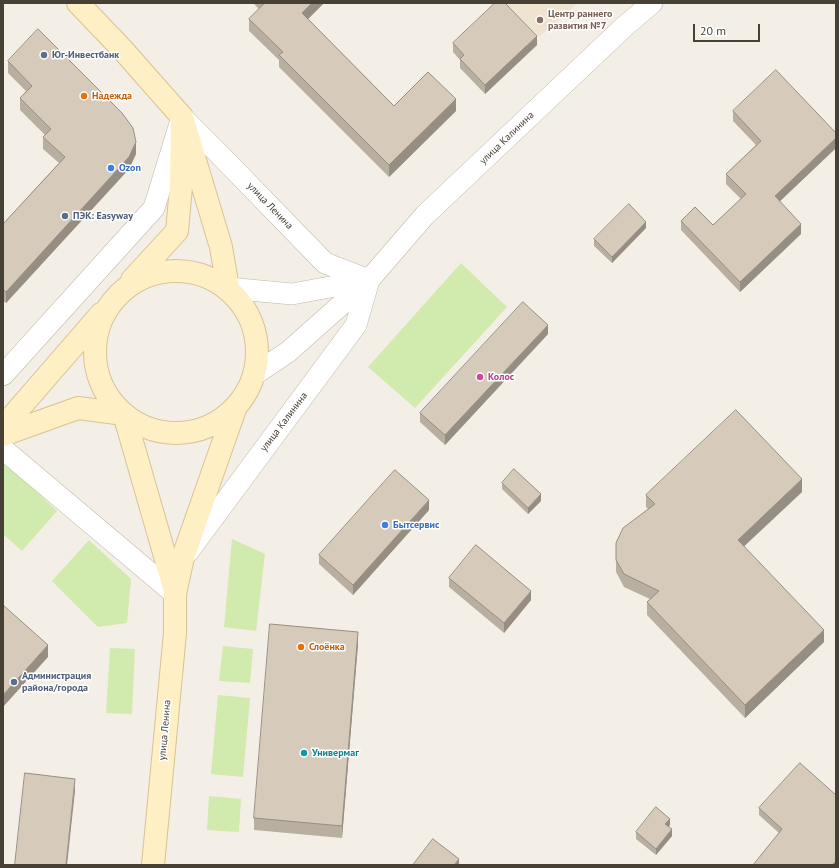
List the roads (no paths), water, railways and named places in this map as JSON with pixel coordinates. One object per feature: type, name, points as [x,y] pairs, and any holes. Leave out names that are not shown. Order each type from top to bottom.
[{"type":"street","name":"улица Ленина","points":[[78,3],[122,49],[182,117],[325,263],[369,280]]},
{"type":"street","name":"улица Калинина","points":[[255,374],[288,352],[369,280],[425,215],[625,26],[652,3]]},
{"type":"street","name":"улица Ленина","points":[[182,117],[221,247],[228,288]]},
{"type":"street","points":[[3,427],[117,295],[177,231],[181,187],[182,117]]},
{"type":"street","points":[[3,375],[154,208],[182,117]]},
{"type":"street","points":[[171,270],[192,272],[211,278],[228,288],[244,306],[254,327],[258,351],[255,374],[247,393],[235,409],[219,421],[201,431],[174,433],[147,428],[124,414],[109,398],[98,378],[94,356],[96,334],[104,313],[117,295],[133,282],[152,274],[171,270]]},
{"type":"street","points":[[228,288],[292,294],[369,280]]},
{"type":"street","name":"улица Калинина","points":[[183,557],[356,325],[369,280]]},
{"type":"street","points":[[3,435],[78,408],[124,414]]},
{"type":"street","name":"улица Ленина","points":[[153,865],[175,633],[176,594],[183,557],[235,409]]},
{"type":"street","name":"улица Ленина","points":[[124,414],[176,594]]},
{"type":"street","points":[[3,449],[176,594]]},
{"type":"place","name":"Центр раннего развития №7","points":[[540,20]]},
{"type":"place","name":"Юг-Инвестбанк","points":[[44,55]]},
{"type":"place","name":"Надежда","points":[[84,96]]},
{"type":"place","name":"Ozon","points":[[111,168]]},
{"type":"place","name":"ПЭК: Easyway","points":[[65,216]]},
{"type":"place","name":"Колос","points":[[480,377]]},
{"type":"place","name":"Бытсервис","points":[[385,525]]},
{"type":"place","name":"Слоёнка","points":[[301,647]]},
{"type":"place","name":"Администрация района/города","points":[[14,682]]},
{"type":"place","name":"Универмаг","points":[[304,753]]}]
